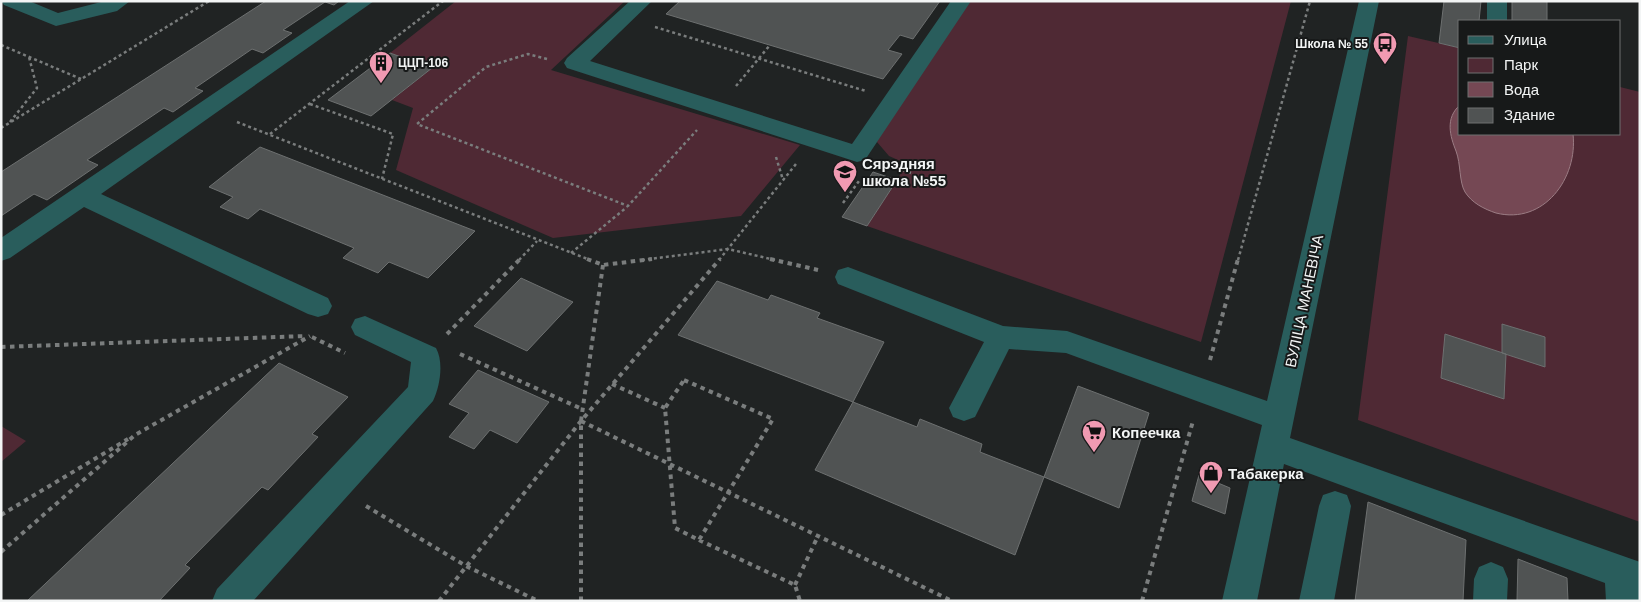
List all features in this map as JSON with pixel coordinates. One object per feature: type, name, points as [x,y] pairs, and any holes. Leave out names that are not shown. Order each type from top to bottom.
[{"type":"street","points":[[11,1],[56,20],[110,7],[120,1]]},
{"type":"street","points":[[1,251],[364,1]]},
{"type":"street","points":[[642,1],[575,63],[857,154],[961,1]]},
{"type":"street","name":"ВУЛІЦА МАНЕВІЧА","points":[[1239,601],[1369,1]]},
{"type":"street","points":[[1497,1],[1497,20]]},
{"type":"street","points":[[82,195],[318,306]]},
{"type":"street","points":[[848,277],[1001,337],[1067,342],[1202,390],[1276,432],[1628,584]]},
{"type":"street","points":[[229,601],[422,392],[432,350],[366,327]]},
{"type":"street","points":[[964,408],[1001,337]]},
{"type":"street","points":[[1316,601],[1335,506]]},
{"type":"path","points":[[1,128],[209,1]]},
{"type":"path","points":[[270,134],[443,1]]},
{"type":"path","points":[[1142,601],[1310,1]]},
{"type":"path","points":[[650,25],[869,92]]},
{"type":"path","points":[[1,45],[82,79]]},
{"type":"path","points":[[572,253],[628,206],[716,109],[770,45]]},
{"type":"path","points":[[575,63],[563,64],[528,54],[486,67],[417,124],[628,206]]},
{"type":"path","points":[[8,124],[37,88],[29,57]]},
{"type":"path","points":[[310,104],[393,134],[382,179]]},
{"type":"path","points":[[205,110],[270,134],[537,241],[603,265],[728,249],[848,277]]},
{"type":"path","points":[[439,601],[581,421],[728,249],[814,140]]},
{"type":"path","points":[[537,241],[432,350],[582,409]]},
{"type":"path","points":[[581,601],[581,421],[603,265]]},
{"type":"path","points":[[1,515],[135,435],[310,336]]},
{"type":"path","points":[[1,347],[310,336],[352,357]]},
{"type":"path","points":[[699,540],[773,419],[684,380],[665,408],[668,463],[675,528],[699,540],[795,585]]},
{"type":"path","points":[[612,384],[665,408]]},
{"type":"path","points":[[581,421],[952,601]]},
{"type":"path","points":[[1,552],[135,435]]},
{"type":"path","points":[[334,487],[466,566],[538,601]]},
{"type":"path","points":[[800,601],[795,585],[818,536]]},
{"type":"green space","points":[[456,1],[625,1],[551,70],[800,145],[741,216],[553,238],[396,170],[413,108],[392,100],[432,68],[390,53]]},
{"type":"green space","points":[[969,1],[1291,1],[1201,342],[867,226],[907,164],[889,156],[877,142],[878,129]]},
{"type":"green space","points":[[1408,36],[1458,48],[1458,135],[1621,135],[1621,87],[1640,92],[1640,522],[1358,420]]},
{"type":"green space","points":[[1,426],[26,441],[1,462]]},
{"type":"water","points":[[1458,107],[1458,135],[1573,135],[1570,167],[1554,195],[1543,205],[1529,212],[1513,215],[1496,213],[1471,199],[1463,188],[1458,156],[1452,139],[1450,127],[1455,110]]},
{"type":"building","points":[[266,1],[339,1],[334,5],[325,2],[283,30],[292,33],[263,53],[252,49],[195,88],[203,91],[173,112],[164,108],[87,160],[98,165],[47,200],[34,194],[1,216],[1,172]]},
{"type":"building","points":[[680,1],[940,1],[913,39],[900,35],[888,50],[902,54],[883,79],[666,14]]},
{"type":"building","points":[[1444,1],[1481,1],[1479,20],[1458,20],[1458,48],[1439,43]]},
{"type":"building","points":[[1512,1],[1547,1],[1547,20],[1512,20]]},
{"type":"building","name":"ЦЦП-106","points":[[390,53],[432,68],[371,116],[328,100]]},
{"type":"building","points":[[260,147],[475,231],[428,278],[389,262],[378,273],[343,258],[354,248],[260,209],[248,219],[220,207],[233,197],[209,187]]},
{"type":"building","points":[[873,172],[897,180],[867,226],[842,217]]},
{"type":"building","points":[[521,278],[573,302],[527,351],[474,326]]},
{"type":"building","points":[[717,281],[768,300],[771,295],[820,313],[817,318],[884,342],[853,402],[678,335]]},
{"type":"building","points":[[1502,324],[1545,337],[1545,367],[1502,353]]},
{"type":"building","points":[[1445,334],[1506,354],[1504,399],[1441,378]]},
{"type":"building","points":[[279,363],[348,397],[312,434],[318,437],[268,490],[262,487],[185,565],[190,568],[159,601],[27,601]]},
{"type":"building","points":[[478,370],[549,402],[517,443],[490,430],[474,449],[449,437],[469,413],[449,404]]},
{"type":"building","name":"Копеечка","points":[[1078,386],[1149,413],[1119,508],[1044,477]]},
{"type":"building","points":[[853,402],[917,427],[920,419],[982,444],[980,452],[1044,477],[1015,555],[815,470]]},
{"type":"building","name":"Табакерка","points":[[1199,475],[1230,488],[1225,514],[1192,501]]},
{"type":"building","points":[[1368,502],[1466,540],[1463,601],[1355,601]]},
{"type":"building","points":[[1518,559],[1567,578],[1568,601],[1517,601]]},
{"type":"place","name":"Школа № 55","points":[[1385,65]]},
{"type":"place","name":"ЦЦП-106","points":[[381,84]]},
{"type":"place","name":"Сярэдняя школа №55","points":[[845,193]]},
{"type":"place","name":"Копеечка","points":[[1094,453]]},
{"type":"place","name":"Табакерка","points":[[1211,494]]}]
